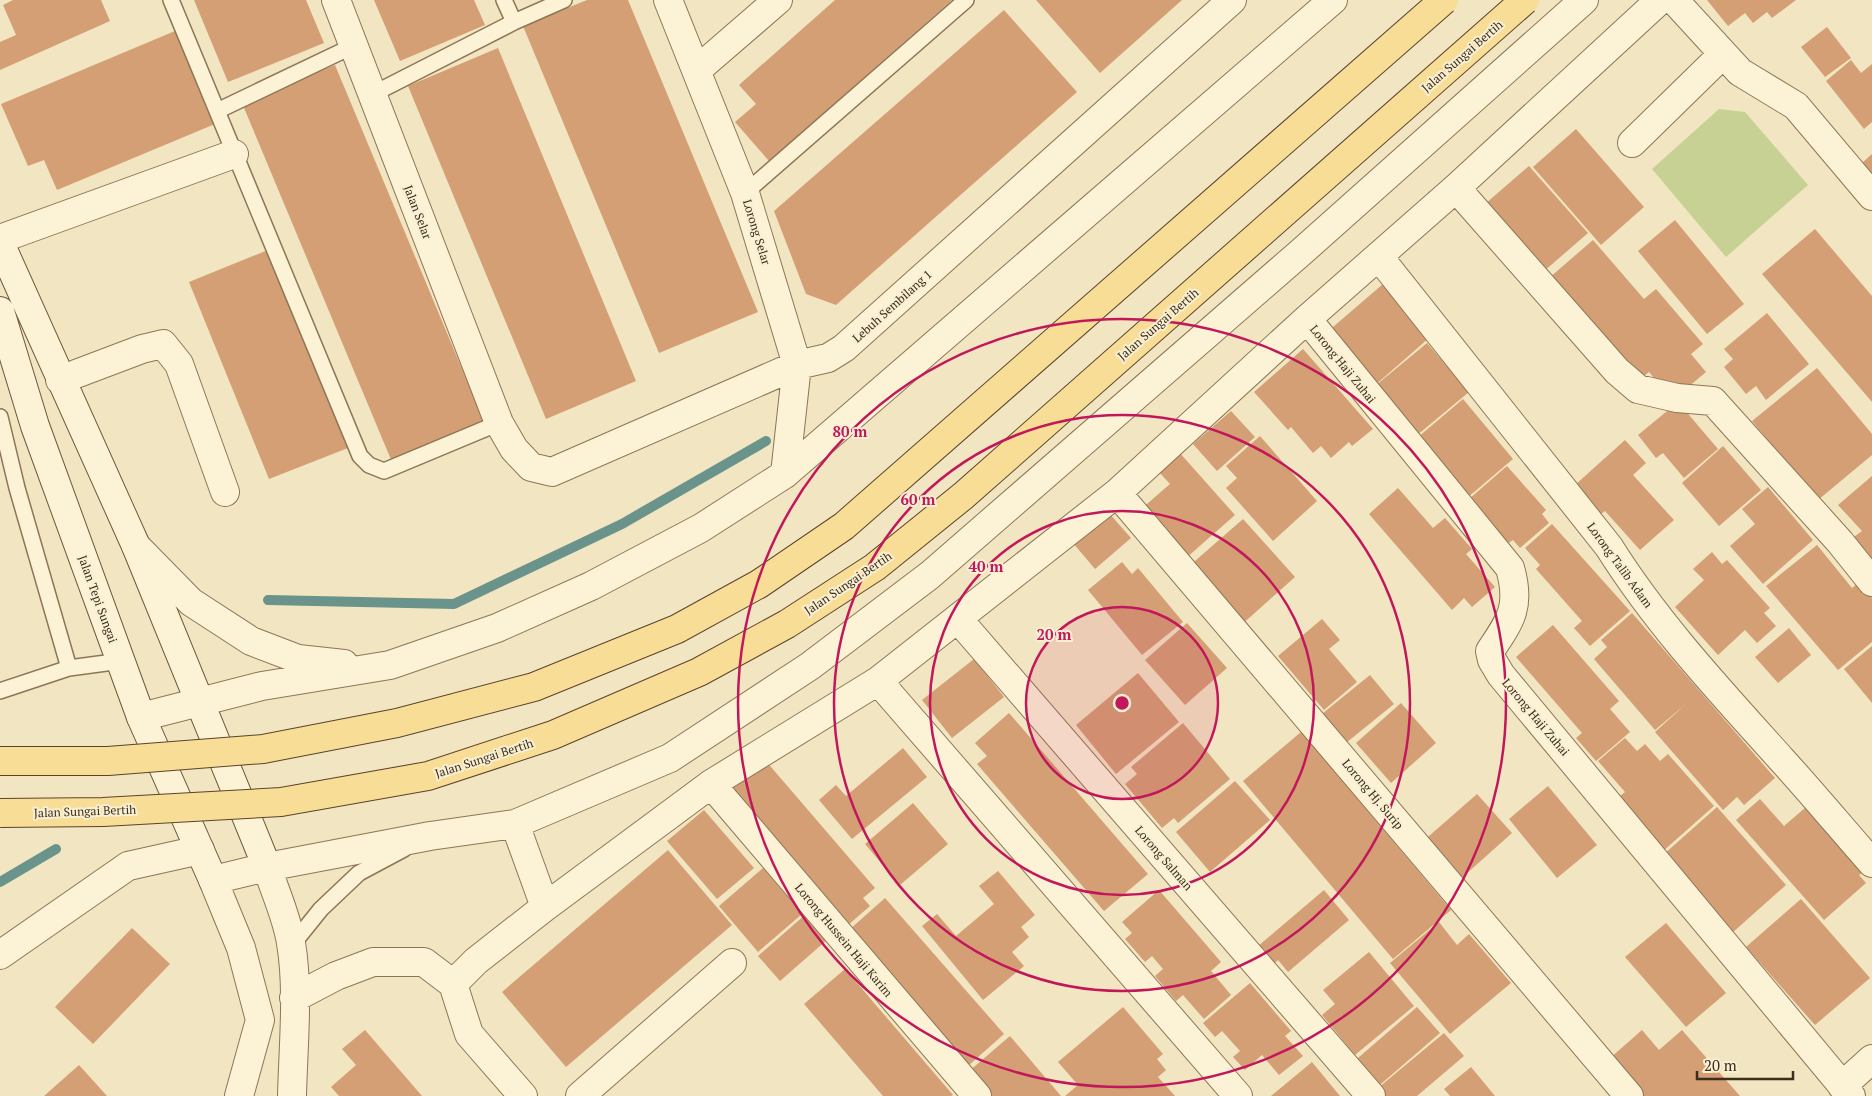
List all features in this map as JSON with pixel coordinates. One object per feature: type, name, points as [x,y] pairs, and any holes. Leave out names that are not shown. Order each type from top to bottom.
[{"type":"main road","points":[[0,761],[108,761],[263,749],[398,723],[534,687],[677,629],[760,584],[844,526],[1444,0]]},
{"type":"main road","name":"Jalan Sungai Bertih","points":[[0,813],[103,812],[280,802],[428,776],[553,735],[707,667],[787,624],[875,567],[963,496],[1526,0]]},
{"type":"street","name":"Jalan Selar","points":[[336,0],[499,424]]},
{"type":"street","name":"Lorong Selar","points":[[668,0],[745,193],[797,365],[785,474]]},
{"type":"street","points":[[697,70],[778,0]]},
{"type":"street","name":"Lebuh Sembilang 1","points":[[499,424],[514,449],[531,467],[552,472],[797,365],[828,358],[844,348],[1232,0]]},
{"type":"street","points":[[141,718],[262,686],[390,665],[497,628],[591,586],[701,528],[785,474],[1333,0]]},
{"type":"street","points":[[213,880],[267,867],[430,836],[516,824],[670,758],[810,666],[930,576],[1299,254],[1584,0]]},
{"type":"street","points":[[453,984],[476,961],[545,907],[710,784],[878,681],[1117,492],[1307,319],[1456,188],[1660,0]]},
{"type":"street","points":[[1674,0],[1740,72],[1796,106],[1872,196]]},
{"type":"street","points":[[1632,143],[1723,54]]},
{"type":"street","points":[[0,239],[234,154]]},
{"type":"street","points":[[1456,188],[1617,372],[1638,389],[1677,398],[1713,402],[1840,542],[1872,582]]},
{"type":"street","points":[[0,244],[136,546],[267,867],[287,925],[292,945],[294,998],[292,1096]]},
{"type":"street","name":"Lorong Talib Adam","points":[[1379,257],[1609,548],[1638,592],[1734,708],[1872,864]]},
{"type":"street","name":"Jalan Tepi Sungai","points":[[0,311],[35,426],[141,718],[241,948],[260,1020],[239,1096]]},
{"type":"street","name":"Lorong Haji Zuhai","points":[[1307,319],[1510,568],[1516,589],[1514,605],[1508,624],[1490,651],[1492,660],[1501,675],[1846,1091]]},
{"type":"street","points":[[60,380],[142,349],[163,344],[180,364],[225,492]]},
{"type":"street","name":"Lorong Hj. Surip","points":[[1117,492],[1629,1096]]},
{"type":"street","points":[[136,546],[191,602],[251,640],[298,659],[342,664],[390,665]]},
{"type":"street","name":"Lorong Salman","points":[[958,619],[1371,1096]]},
{"type":"street","points":[[878,681],[1238,1096]]},
{"type":"street","name":"Lorong Hussein Haji Karim","points":[[710,784],[976,1096]]},
{"type":"street","points":[[516,824],[545,907]]},
{"type":"street","points":[[0,955],[128,866],[200,850]]},
{"type":"street","points":[[294,998],[336,976],[373,962],[424,962],[453,984],[469,1034],[523,1096]]},
{"type":"street","points":[[580,1096],[732,963]]},
{"type":"street","points":[[1846,1091],[1872,1059]]},
{"type":"lane","points":[[171,0],[360,456],[369,465],[384,471],[499,424]]},
{"type":"lane","points":[[504,0],[514,22]]},
{"type":"lane","points":[[373,94],[514,22],[564,0]]},
{"type":"lane","points":[[745,193],[966,0]]},
{"type":"lane","points":[[217,111],[353,46]]},
{"type":"lane","points":[[0,417],[17,488],[69,668]]},
{"type":"lane","points":[[0,691],[69,668],[121,661]]},
{"type":"lane","points":[[292,945],[321,909],[359,873],[430,836]]},
{"type":"green space","points":[[1719,109],[1745,112],[1808,185],[1726,257],[1652,169]]},
{"type":"building","points":[[13,0],[101,0],[110,21],[0,70],[0,42],[16,35],[3,5]]},
{"type":"building","points":[[194,0],[306,0],[324,43],[228,82]]},
{"type":"building","points":[[374,0],[474,0],[485,25],[400,61]]},
{"type":"building","points":[[587,0],[628,0],[758,312],[659,353],[523,26]]},
{"type":"building","points":[[835,0],[952,0],[769,161],[735,122],[756,104],[739,85]]},
{"type":"building","points":[[1036,0],[1182,0],[1100,73]]},
{"type":"building","points":[[1707,0],[1796,0],[1772,18],[1767,12],[1753,23],[1745,13],[1728,26]]},
{"type":"building","points":[[1004,10],[1077,92],[836,305],[806,294],[774,211]]},
{"type":"building","points":[[1827,27],[1851,58],[1825,77],[1801,47]]},
{"type":"building","points":[[175,31],[215,124],[57,190],[44,160],[28,166],[1,104]]},
{"type":"building","points":[[498,48],[636,381],[546,419],[408,86]]},
{"type":"building","points":[[1851,60],[1861,73],[1872,64],[1872,122],[1864,129],[1826,81]]},
{"type":"building","points":[[335,65],[485,424],[392,462],[242,103]]},
{"type":"building","points":[[1576,129],[1644,207],[1601,245],[1533,167]]},
{"type":"building","points":[[1872,154],[1872,192],[1853,171]]},
{"type":"building","points":[[1529,166],[1588,233],[1543,272],[1485,204]]},
{"type":"building","points":[[1675,220],[1744,304],[1707,334],[1638,251]]},
{"type":"building","points":[[1815,229],[1872,296],[1872,402],[1762,274]]},
{"type":"building","points":[[1593,240],[1644,299],[1656,289],[1703,344],[1691,354],[1706,372],[1681,393],[1664,390],[1649,372],[1635,383],[1549,278]]},
{"type":"building","points":[[268,250],[348,448],[269,479],[189,282]]},
{"type":"building","points":[[1383,284],[1429,338],[1373,387],[1326,333]]},
{"type":"building","points":[[1767,313],[1809,364],[1766,400],[1756,386],[1746,394],[1724,367],[1733,359],[1724,349]]},
{"type":"building","points":[[1427,343],[1469,392],[1416,436],[1375,386]]},
{"type":"building","points":[[1303,349],[1373,429],[1352,446],[1349,442],[1331,458],[1321,446],[1313,453],[1291,427],[1288,430],[1254,392]]},
{"type":"building","points":[[1817,368],[1872,434],[1872,455],[1818,500],[1752,421]]},
{"type":"building","points":[[1463,399],[1513,459],[1467,498],[1417,438]]},
{"type":"building","points":[[1678,402],[1718,449],[1684,478],[1663,453],[1656,458],[1638,435]]},
{"type":"building","points":[[1231,411],[1255,437],[1217,471],[1193,444]]},
{"type":"building","points":[[1260,436],[1317,501],[1273,541],[1226,488],[1237,478],[1226,466]]},
{"type":"building","points":[[1625,440],[1646,463],[1633,475],[1674,520],[1640,550],[1605,511],[1601,514],[1575,485]]},
{"type":"building","points":[[1723,446],[1761,490],[1719,526],[1682,483]]},
{"type":"building","points":[[1179,452],[1235,515],[1185,559],[1140,510],[1170,484],[1158,471]]},
{"type":"building","points":[[1507,466],[1546,510],[1542,514],[1549,523],[1520,548],[1513,540],[1507,544],[1469,499]]},
{"type":"building","points":[[1872,476],[1872,572],[1847,542],[1862,531],[1838,505]]},
{"type":"building","points":[[1768,487],[1813,540],[1763,584],[1730,546],[1755,524],[1742,509]]},
{"type":"building","points":[[1398,488],[1433,528],[1445,518],[1472,549],[1466,554],[1495,587],[1472,607],[1464,598],[1452,610],[1369,514]]},
{"type":"building","points":[[1108,512],[1131,538],[1095,569],[1073,543]]},
{"type":"building","points":[[1243,519],[1295,577],[1239,627],[1187,568]]},
{"type":"building","points":[[1552,524],[1630,611],[1590,646],[1574,628],[1582,621],[1536,569],[1540,565],[1525,548]]},
{"type":"building","points":[[1817,545],[1852,588],[1859,582],[1872,598],[1872,642],[1838,670],[1766,586]]},
{"type":"building","points":[[1712,552],[1722,564],[1727,560],[1770,608],[1764,613],[1776,626],[1757,643],[1745,630],[1718,655],[1675,607],[1704,580],[1693,569]]},
{"type":"building","points":[[1122,562],[1132,574],[1138,568],[1183,622],[1142,655],[1088,590]]},
{"type":"building","points":[[1632,613],[1775,778],[1744,805],[1737,797],[1723,810],[1655,732],[1686,704],[1655,730],[1594,659],[1607,647],[1601,640]]},
{"type":"building","points":[[1322,619],[1340,640],[1329,649],[1357,682],[1324,710],[1278,656]]},
{"type":"building","points":[[1187,623],[1227,668],[1185,705],[1145,660]]},
{"type":"building","points":[[1553,625],[1619,701],[1610,709],[1630,732],[1596,761],[1576,738],[1582,733],[1516,657]]},
{"type":"building","points":[[1789,628],[1811,655],[1778,683],[1755,657]]},
{"type":"building","points":[[1872,646],[1872,703],[1844,669]]},
{"type":"building","points":[[974,659],[1004,697],[952,738],[922,700]]},
{"type":"building","points":[[1138,673],[1179,722],[1116,774],[1076,725]]},
{"type":"building","points":[[1370,675],[1394,704],[1341,747],[1317,718]]},
{"type":"building","points":[[1401,703],[1436,743],[1391,783],[1356,743]]},
{"type":"building","points":[[1009,713],[1148,874],[1104,911],[977,764],[987,756],[975,743]]},
{"type":"building","points":[[1183,723],[1230,779],[1178,823],[1174,818],[1162,828],[1125,784],[1137,774],[1131,767]]},
{"type":"building","points":[[1301,732],[1451,910],[1393,959],[1243,781]]},
{"type":"building","points":[[1625,738],[1637,751],[1645,744],[1660,761],[1668,754],[1714,806],[1662,852],[1615,800],[1625,792],[1598,761]]},
{"type":"building","points":[[903,748],[927,777],[852,839],[819,800],[836,785],[846,796]]},
{"type":"building","points":[[765,760],[875,888],[863,898],[870,906],[847,926],[730,789]]},
{"type":"building","points":[[1235,781],[1270,820],[1210,872],[1176,832]]},
{"type":"building","points":[[1548,786],[1597,845],[1557,878],[1509,819]]},
{"type":"building","points":[[1477,794],[1512,833],[1456,883],[1421,843]]},
{"type":"building","points":[[1760,799],[1784,826],[1813,801],[1870,866],[1859,875],[1866,883],[1824,920],[1736,820]]},
{"type":"building","points":[[913,803],[948,844],[900,885],[865,844]]},
{"type":"building","points":[[1717,807],[1786,885],[1732,933],[1663,855]]},
{"type":"building","points":[[704,810],[754,868],[717,899],[667,841]]},
{"type":"building","points":[[668,850],[732,925],[566,1067],[502,992]]},
{"type":"building","points":[[763,868],[802,914],[758,952],[719,906]]},
{"type":"building","points":[[998,871],[1035,915],[1021,927],[1029,937],[1012,952],[1024,966],[983,1000],[922,926],[937,914],[956,936],[994,904],[979,886]]},
{"type":"building","points":[[1159,890],[1221,962],[1211,971],[1231,995],[1204,1019],[1183,995],[1176,1001],[1155,976],[1163,969],[1152,956],[1145,962],[1125,939],[1132,933],[1122,922]]},
{"type":"building","points":[[1324,890],[1349,920],[1288,972],[1278,960],[1272,966],[1257,947]]},
{"type":"building","points":[[885,898],[1004,1034],[968,1066],[849,930]]},
{"type":"building","points":[[1801,899],[1870,978],[1815,1025],[1746,947]]},
{"type":"building","points":[[806,914],[828,939],[780,981],[758,956]]},
{"type":"building","points":[[1439,922],[1457,945],[1469,934],[1511,983],[1450,1034],[1390,963]]},
{"type":"building","points":[[1666,923],[1726,993],[1686,1027],[1625,957]]},
{"type":"building","points":[[132,928],[170,964],[93,1044],[55,1007]]},
{"type":"building","points":[[1369,952],[1414,1006],[1355,1055],[1322,1015],[1335,1004],[1323,990]]},
{"type":"building","points":[[845,969],[953,1095],[883,1096],[804,1004]]},
{"type":"building","points":[[1250,983],[1291,1031],[1285,1036],[1303,1056],[1279,1075],[1262,1055],[1245,1070],[1233,1057],[1240,1051],[1222,1031],[1215,1037],[1203,1023]]},
{"type":"building","points":[[1123,1007],[1163,1054],[1157,1059],[1166,1070],[1158,1077],[1175,1096],[1065,1096],[1078,1085],[1058,1062]]},
{"type":"building","points":[[1417,1007],[1440,1033],[1374,1090],[1351,1064]]},
{"type":"building","points":[[365,1030],[422,1096],[339,1096],[331,1087],[356,1065],[342,1049]]},
{"type":"building","points":[[1642,1030],[1659,1050],[1682,1030],[1740,1096],[1642,1096],[1609,1059]]},
{"type":"building","points":[[1444,1033],[1464,1056],[1417,1096],[1385,1096],[1378,1088]]},
{"type":"building","points":[[1010,1036],[1061,1096],[988,1096],[968,1072]]},
{"type":"building","points":[[1312,1062],[1340,1096],[1271,1096]]},
{"type":"building","points":[[79,1065],[107,1096],[44,1096]]},
{"type":"building","points":[[1471,1067],[1495,1096],[1450,1096],[1444,1089]]},
{"type":"waterway","points":[[268,600],[454,604],[622,524],[766,441]]},
{"type":"waterway","points":[[0,882],[56,849]]}]
